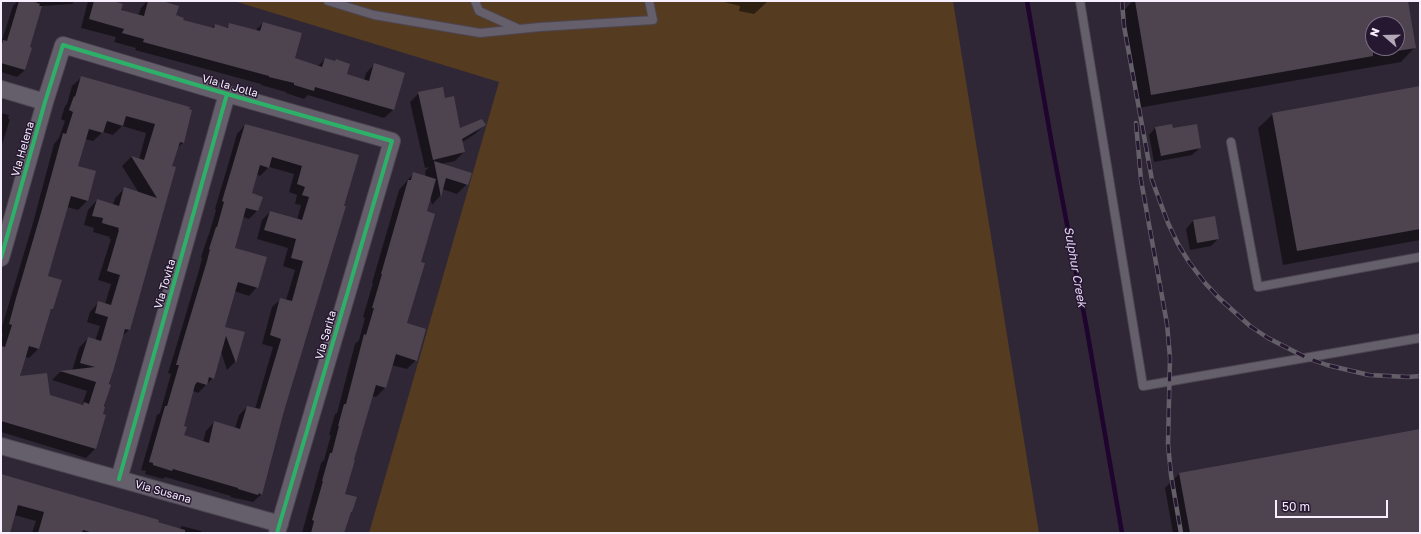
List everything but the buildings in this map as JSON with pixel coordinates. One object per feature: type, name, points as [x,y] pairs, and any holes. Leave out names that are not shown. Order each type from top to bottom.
[{"type":"street","name":"Via la Jolla","points":[[63,44],[227,94],[392,141]]},
{"type":"street","name":"Via Helena","points":[[1,258],[63,44]]},
{"type":"street","points":[[1,88],[45,102]]},
{"type":"street","name":"Via Tovita","points":[[119,479],[227,94]]},
{"type":"street","name":"Via Sarita","points":[[278,529],[392,141]]},
{"type":"street","name":"Via Susana","points":[[1,446],[119,479],[278,529]]},
{"type":"lane","points":[[328,1],[374,15],[480,33],[653,20],[649,1]]},
{"type":"lane","points":[[475,1],[479,11],[520,29]]},
{"type":"lane","points":[[1080,1],[1143,386],[1420,338]]},
{"type":"lane","points":[[1231,142],[1258,287],[1420,257]]},
{"type":"shaded area","points":[[234,1],[953,1],[1039,533],[369,533],[499,82]]},
{"type":"waterway","name":"Sulphur Creek","points":[[1027,1],[1052,145],[1087,330],[1122,533]]},
{"type":"railway","points":[[1122,1],[1124,26],[1152,180],[1168,223],[1178,244],[1189,262],[1205,283],[1250,326],[1268,338],[1307,358],[1327,365],[1369,375],[1408,377],[1420,376]]},
{"type":"railway","points":[[1136,123],[1141,180],[1167,324],[1170,358],[1168,444],[1171,475],[1181,533]]},
{"type":"cycle path","points":[[1,258],[45,102],[63,45],[392,141],[277,533]]},
{"type":"cycle path","points":[[119,479],[227,94]]}]
